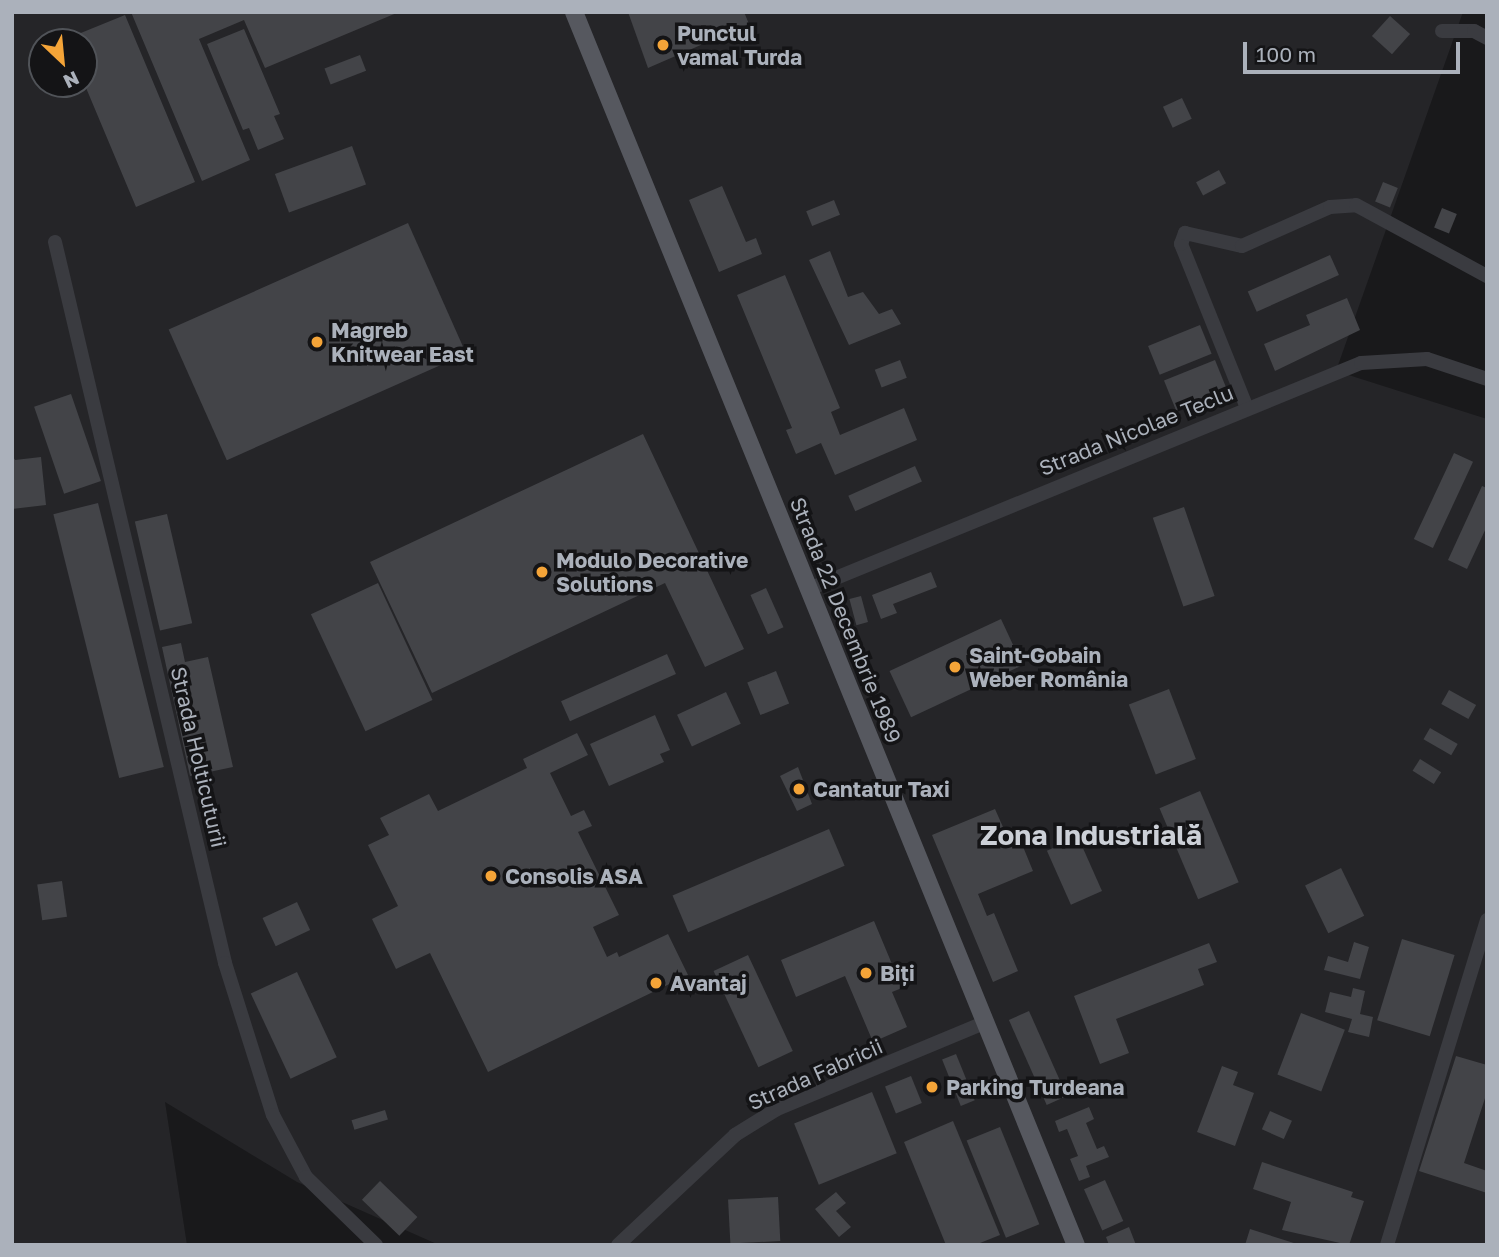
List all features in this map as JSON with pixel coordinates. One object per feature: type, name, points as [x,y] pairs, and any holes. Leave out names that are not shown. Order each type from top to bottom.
[{"type":"main road","name":"Strada 22 Decembrie 1989","points":[[574,12],[1076,1245]]},
{"type":"street","points":[[1442,31],[1474,31],[1487,38]]},
{"type":"street","points":[[1247,408],[1181,244],[1185,233],[1242,246],[1329,207],[1356,205],[1487,276]]},
{"type":"street","name":"Strada Holticuturii","points":[[55,242],[225,963],[273,1115],[306,1177],[376,1245]]},
{"type":"street","name":"Strada Nicolae Teclu","points":[[809,589],[1336,372],[1383,360],[1427,359],[1487,379]]},
{"type":"street","points":[[1387,1245],[1487,920]]},
{"type":"street","name":"Strada Fabricii","points":[[618,1245],[736,1135],[777,1109],[984,1023]]},
{"type":"shaded area","points":[[12,12],[1463,12],[1336,371],[1487,419],[1487,1245],[439,1245],[297,1182],[165,1102],[187,1245],[12,1245]]},
{"type":"building","points":[[131,12],[399,12],[265,68],[244,20],[199,39],[250,160],[202,181]]},
{"type":"building","points":[[628,12],[744,12],[749,24],[648,68]]},
{"type":"building","points":[[125,15],[195,182],[136,207],[90,98],[98,98],[98,28],[93,28]]},
{"type":"building","points":[[1390,16],[1410,34],[1392,54],[1372,36]]},
{"type":"building","points":[[244,29],[280,114],[274,116],[284,139],[258,150],[249,128],[243,130],[207,44]]},
{"type":"building","points":[[360,55],[366,71],[331,84],[325,69]]},
{"type":"building","points":[[1182,98],[1192,119],[1173,128],[1163,107]]},
{"type":"building","points":[[352,146],[366,185],[289,213],[275,174]]},
{"type":"building","points":[[1219,170],[1226,183],[1203,195],[1196,182]]},
{"type":"building","points":[[1383,182],[1398,188],[1390,207],[1375,201]]},
{"type":"building","points":[[722,186],[746,242],[756,238],[762,254],[719,272],[689,200]]},
{"type":"building","points":[[834,200],[840,215],[812,226],[806,211]]},
{"type":"building","points":[[1442,208],[1457,214],[1449,233],[1434,227]]},
{"type":"building","name":"Magreb Knitwear East","points":[[408,223],[466,354],[227,460],[169,330]]},
{"type":"building","points":[[830,251],[848,297],[863,292],[879,314],[892,309],[901,324],[849,345],[809,260]]},
{"type":"building","points":[[1330,255],[1339,275],[1257,312],[1248,292]]},
{"type":"building","points":[[785,275],[840,408],[831,412],[840,435],[904,408],[917,440],[835,475],[821,443],[796,454],[786,430],[792,428],[737,295]]},
{"type":"building","points":[[1347,298],[1360,330],[1275,371],[1264,344],[1310,325],[1306,315]]},
{"type":"building","points":[[1200,325],[1212,354],[1160,375],[1148,346]]},
{"type":"building","points":[[900,360],[907,378],[882,387],[875,370]]},
{"type":"building","points":[[1215,360],[1227,390],[1176,410],[1164,381]]},
{"type":"building","points":[[71,394],[101,481],[64,494],[34,407]]},
{"type":"building","name":"Modulo Decorative Solutions","points":[[643,434],[744,649],[705,667],[665,583],[432,693],[370,562]]},
{"type":"building","points":[[1454,453],[1473,462],[1433,548],[1414,539]]},
{"type":"building","points":[[12,455],[15,460],[41,457],[46,505],[12,509]]},
{"type":"building","points":[[915,466],[922,482],[855,511],[848,496]]},
{"type":"building","points":[[1482,486],[1487,488],[1487,526],[1467,569],[1448,560]]},
{"type":"building","points":[[98,503],[164,767],[119,778],[53,514]]},
{"type":"building","points":[[1184,507],[1215,596],[1183,607],[1153,518]]},
{"type":"building","points":[[167,514],[192,623],[160,631],[135,521]]},
{"type":"building","points":[[931,572],[937,587],[893,604],[897,613],[881,619],[872,595]]},
{"type":"building","points":[[378,583],[433,700],[365,731],[311,614]]},
{"type":"building","points":[[766,588],[783,627],[768,634],[750,595]]},
{"type":"building","points":[[861,596],[868,622],[856,625],[849,599]]},
{"type":"building","name":"Saint-Gobain Weber România","points":[[1001,619],[1023,665],[911,717],[890,671]]},
{"type":"building","points":[[181,643],[185,662],[208,657],[233,767],[190,776],[162,647]]},
{"type":"building","points":[[667,654],[676,674],[570,721],[561,701]]},
{"type":"building","points":[[776,671],[789,703],[760,715],[747,683]]},
{"type":"building","points":[[1169,689],[1196,759],[1156,774],[1129,704]]},
{"type":"building","points":[[1449,690],[1476,705],[1468,719],[1441,704]]},
{"type":"building","points":[[726,692],[741,724],[692,747],[677,715]]},
{"type":"building","points":[[655,715],[670,750],[660,754],[664,762],[609,786],[590,744]]},
{"type":"building","points":[[1430,728],[1458,744],[1451,755],[1424,739]]},
{"type":"building","name":"Consolis ASA","points":[[577,733],[588,755],[550,773],[571,816],[584,810],[592,826],[578,832],[619,915],[593,927],[607,957],[617,952],[619,957],[668,934],[688,975],[488,1072],[430,953],[396,969],[372,919],[398,906],[368,845],[389,835],[380,818],[429,794],[438,811],[527,768],[523,759]]},
{"type":"building","points":[[1420,759],[1441,772],[1434,784],[1413,771]]},
{"type":"building","points":[[798,767],[812,804],[797,811],[780,776]]},
{"type":"building","points":[[1200,791],[1239,882],[1198,899],[1159,808]]},
{"type":"building","points":[[995,809],[1007,836],[1017,832],[1033,871],[978,894],[987,916],[994,913],[1018,971],[993,982],[932,835]]},
{"type":"building","points":[[829,829],[845,866],[688,932],[673,895]]},
{"type":"building","points":[[1078,837],[1102,891],[1071,905],[1047,851]]},
{"type":"building","points":[[1341,868],[1364,916],[1328,933],[1305,886]]},
{"type":"building","points":[[62,881],[67,917],[42,920],[37,884]]},
{"type":"building","points":[[297,902],[310,930],[276,946],[263,918]]},
{"type":"building","points":[[874,921],[902,988],[892,992],[907,1027],[873,1042],[845,976],[796,997],[781,960]]},
{"type":"building","points":[[1402,939],[1455,955],[1430,1036],[1377,1020]]},
{"type":"building","points":[[1354,942],[1369,947],[1360,979],[1324,970],[1328,956],[1348,962]]},
{"type":"building","points":[[1209,943],[1217,962],[1198,969],[1204,985],[1116,1019],[1129,1053],[1100,1064],[1074,996]]},
{"type":"building","points":[[748,955],[793,1051],[758,1067],[714,971]]},
{"type":"building","points":[[297,972],[337,1057],[291,1079],[251,994]]},
{"type":"building","points":[[1353,988],[1365,991],[1360,1014],[1373,1017],[1369,1037],[1348,1032],[1352,1019],[1325,1012],[1330,992],[1351,997]]},
{"type":"building","points":[[1029,1011],[1067,1096],[1047,1105],[1009,1020]]},
{"type":"building","points":[[1301,1013],[1345,1030],[1321,1091],[1277,1075]]},
{"type":"building","points":[[956,1054],[975,1100],[961,1106],[942,1060]]},
{"type":"building","points":[[1456,1056],[1487,1065],[1487,1092],[1464,1163],[1487,1171],[1487,1193],[1419,1171]]},
{"type":"building","points":[[1222,1066],[1238,1072],[1233,1085],[1254,1093],[1235,1146],[1197,1132]]},
{"type":"building","points":[[911,1076],[922,1103],[896,1113],[885,1086]]},
{"type":"building","points":[[872,1092],[897,1153],[819,1185],[794,1123]]},
{"type":"building","points":[[1089,1107],[1094,1119],[1086,1123],[1097,1149],[1104,1146],[1109,1157],[1086,1166],[1090,1177],[1079,1181],[1070,1159],[1078,1156],[1067,1129],[1059,1132],[1055,1121]]},
{"type":"building","points":[[385,1110],[388,1120],[354,1130],[352,1120]]},
{"type":"building","points":[[1270,1111],[1292,1121],[1284,1139],[1262,1129]]},
{"type":"building","points":[[953,1121],[1000,1235],[975,1245],[946,1245],[904,1142]]},
{"type":"building","points":[[1000,1127],[1039,1224],[1006,1238],[967,1140]]},
{"type":"building","points":[[1262,1162],[1353,1192],[1351,1197],[1364,1201],[1349,1245],[1282,1230],[1291,1202],[1253,1189]]},
{"type":"building","points":[[1105,1180],[1123,1221],[1102,1230],[1084,1189]]},
{"type":"building","points":[[380,1181],[417,1217],[399,1236],[362,1200]]},
{"type":"building","points":[[836,1192],[846,1203],[836,1211],[851,1227],[839,1237],[815,1209]]},
{"type":"building","points":[[778,1197],[780,1241],[730,1244],[728,1200]]},
{"type":"building","points":[[1129,1227],[1136,1245],[1109,1245],[1106,1237]]},
{"type":"building","points":[[1250,1229],[1297,1244],[1297,1245],[1245,1245]]},
{"type":"place","name":"Punctul vamal Turda","points":[[663,45]]},
{"type":"place","name":"Magreb Knitwear East","points":[[317,342]]},
{"type":"place","name":"Modulo Decorative Solutions","points":[[542,572]]},
{"type":"place","name":"Saint-Gobain Weber România","points":[[955,667]]},
{"type":"place","name":"Cantatur Taxi","points":[[799,789]]},
{"type":"place","name":"Consolis ASA","points":[[491,876]]},
{"type":"place","name":"Biți","points":[[866,973]]},
{"type":"place","name":"Avantaj","points":[[656,983]]},
{"type":"place","name":"Parking Turdeana","points":[[932,1087]]},
{"type":"district","name":"Zona Industrială","points":[[1091,835]]}]
